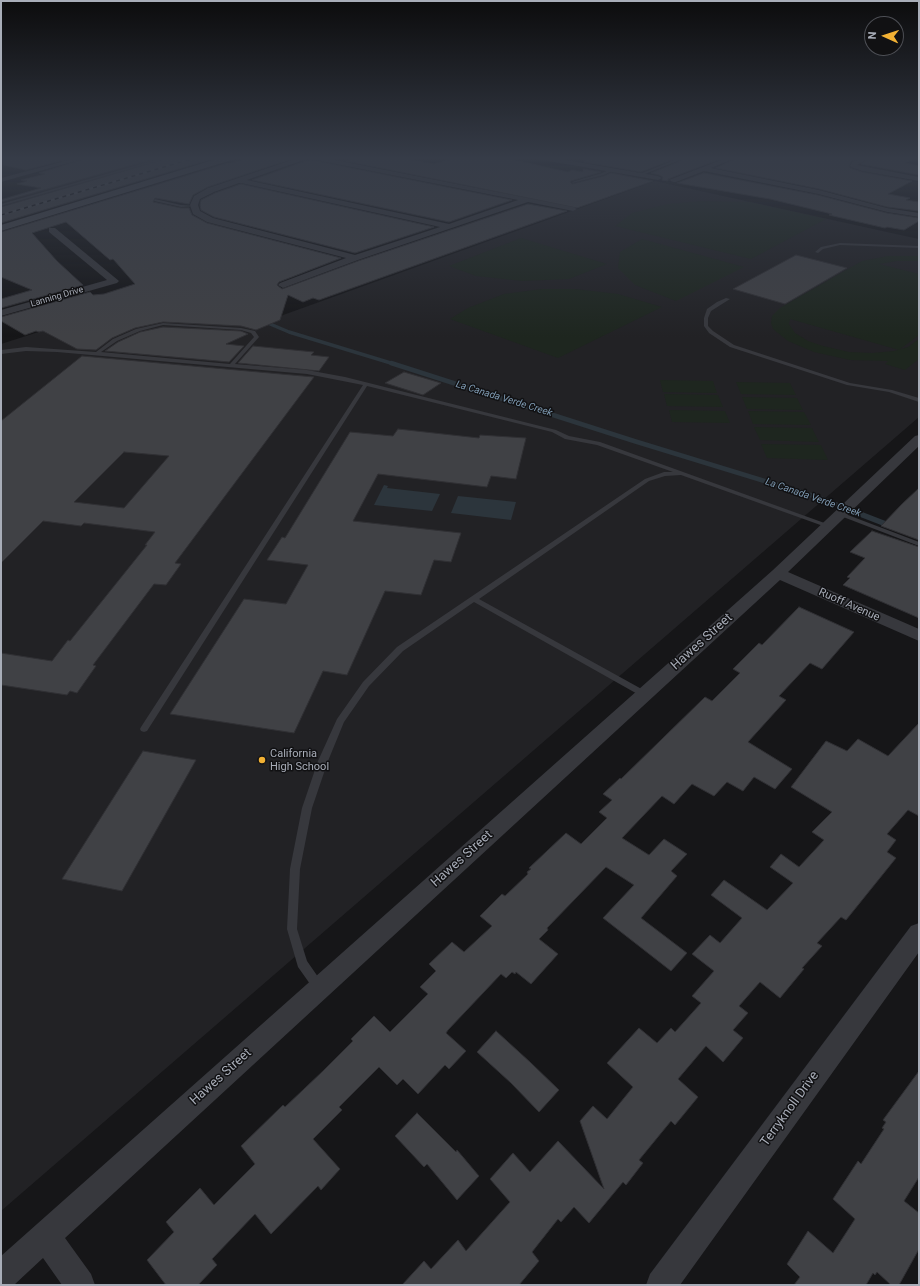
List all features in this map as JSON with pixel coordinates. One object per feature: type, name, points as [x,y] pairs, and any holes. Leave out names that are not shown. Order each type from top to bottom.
[{"type":"main road","points":[[1,228],[37,217]]},
{"type":"street","points":[[205,217],[210,220],[355,258]]},
{"type":"street","points":[[407,217],[449,226]]},
{"type":"street","points":[[283,284],[477,217]]},
{"type":"street","name":"Lanning Drive","points":[[1,313],[114,281],[52,230]]},
{"type":"street","name":"Hawes Street","points":[[1,1276],[778,573],[919,439]]},
{"type":"street","name":"Ruoff Avenue","points":[[778,573],[919,636]]},
{"type":"street","name":"Terryknoll Drive","points":[[661,1285],[919,933]]},
{"type":"street","points":[[45,1236],[80,1285]]},
{"type":"lane","points":[[817,252],[822,248],[840,244],[919,247]]},
{"type":"lane","points":[[728,299],[709,310],[706,318],[706,326],[711,332],[732,346],[849,384],[890,391],[919,400]]},
{"type":"lane","points":[[96,354],[115,340],[138,330],[163,324],[233,329],[253,332],[256,337],[231,366]]},
{"type":"lane","points":[[1,352],[41,349],[307,372],[366,384],[554,431],[567,438],[598,443],[687,474],[840,514],[919,544]]},
{"type":"lane","points":[[144,729],[366,384]]},
{"type":"lane","points":[[320,988],[302,963],[292,929],[295,870],[307,808],[323,761],[340,722],[366,684],[400,650],[647,480],[664,474],[687,474]]},
{"type":"lane","points":[[474,599],[644,694]]},
{"type":"shaded area","name":"California High School","points":[[555,217],[819,217],[919,239],[919,417],[1,1211],[1,344],[198,281],[261,323]]},
{"type":"shaded area","points":[[627,217],[817,217],[826,219],[751,259],[615,226]]},
{"type":"shaded area","points":[[521,238],[607,264],[569,279],[522,281],[476,276],[449,266]]},
{"type":"shaded area","points":[[642,239],[744,267],[676,301],[635,285],[618,268],[620,252]]},
{"type":"shaded area","points":[[888,256],[919,256],[919,261],[897,261],[879,264],[919,274],[919,335],[900,349],[908,347],[919,339],[919,359],[905,370],[885,364],[888,361],[850,360],[814,352],[788,341],[773,329],[771,323],[772,316],[780,308],[862,261]],"holes":[[[790,319],[898,350],[872,353],[849,352],[823,346],[808,341],[795,333],[789,324]]]},
{"type":"shaded area","points":[[542,289],[575,289],[618,294],[662,307],[558,358],[450,319],[468,308],[504,294]]},
{"type":"shaded area","points":[[660,380],[713,381],[717,393],[663,392]]},
{"type":"shaded area","points":[[736,382],[790,383],[796,395],[741,394]]},
{"type":"shaded area","points":[[664,394],[718,395],[723,407],[667,406]]},
{"type":"shaded area","points":[[742,397],[797,398],[803,410],[747,409]]},
{"type":"shaded area","points":[[669,410],[725,411],[730,423],[672,422]]},
{"type":"shaded area","points":[[748,411],[804,412],[811,425],[753,424]]},
{"type":"shaded area","points":[[754,427],[812,428],[819,442],[760,440]]},
{"type":"shaded area","points":[[761,444],[821,445],[828,460],[767,458]]},
{"type":"shaded area","points":[[384,485],[388,486],[387,488],[440,494],[432,511],[374,505]]},
{"type":"shaded area","points":[[458,496],[516,502],[511,520],[451,513]]},
{"type":"building","points":[[1,217],[21,217],[1,223]]},
{"type":"building","points":[[50,217],[196,217],[207,223],[341,258],[279,282],[277,285],[282,289],[358,261],[489,217],[550,217],[319,300],[313,298],[303,302],[288,295],[280,320],[256,330],[241,326],[163,322],[135,328],[112,338],[96,350],[77,349],[43,331],[36,331],[25,335],[1,321],[1,317],[90,292],[93,295],[104,294],[135,284],[113,259],[110,260],[66,222],[32,233],[57,261],[83,285],[1,308],[1,299],[32,290],[1,277],[1,232]]},
{"type":"building","points":[[214,217],[389,217],[434,227],[355,253]]},
{"type":"building","points":[[426,217],[463,217],[449,222]]},
{"type":"building","points":[[838,217],[919,218],[919,221],[904,230],[887,227],[885,228]]},
{"type":"building","points":[[796,255],[847,268],[785,304],[733,289]]},
{"type":"building","points":[[163,327],[241,331],[248,334],[226,344],[244,346],[229,362],[105,351],[118,342],[140,332]]},
{"type":"building","points":[[253,346],[314,352],[311,355],[329,357],[319,371],[238,363]]},
{"type":"building","points":[[82,356],[314,377],[175,563],[181,564],[166,585],[154,584],[93,665],[96,666],[77,693],[70,691],[67,695],[1,685],[1,653],[52,661],[68,640],[70,641],[147,545],[145,545],[155,532],[84,523],[81,526],[43,521],[1,563],[1,421]],"holes":[[[124,452],[169,456],[124,508],[74,502]]]},
{"type":"building","points":[[404,372],[441,383],[423,395],[385,383]]},
{"type":"building","points":[[398,429],[479,438],[480,435],[526,438],[516,479],[491,476],[487,487],[378,474],[353,521],[461,533],[451,562],[434,560],[421,595],[385,591],[347,675],[323,671],[294,733],[170,714],[244,599],[286,604],[308,565],[267,560],[282,537],[285,538],[350,432],[393,436]]},
{"type":"building","points":[[919,488],[919,540],[881,526],[902,504]]},
{"type":"building","points":[[872,531],[919,547],[919,618],[843,585],[850,578],[847,577],[865,558],[850,552]]},
{"type":"building","points":[[799,607],[854,632],[822,669],[810,663],[779,696],[786,700],[748,742],[792,769],[775,789],[754,777],[743,791],[727,782],[714,796],[692,784],[674,804],[662,796],[622,838],[649,855],[664,839],[687,854],[671,871],[677,876],[641,918],[687,953],[671,971],[603,918],[634,885],[606,867],[547,928],[548,930],[539,939],[558,954],[531,984],[516,972],[515,974],[512,972],[506,978],[501,974],[448,1030],[446,1033],[466,1051],[449,1069],[445,1065],[418,1094],[403,1079],[397,1085],[379,1067],[339,1107],[342,1110],[313,1139],[340,1169],[321,1190],[318,1186],[271,1234],[255,1214],[212,1259],[217,1265],[198,1285],[166,1285],[147,1260],[174,1232],[166,1222],[200,1188],[214,1205],[255,1164],[241,1146],[283,1105],[285,1107],[324,1070],[353,1041],[351,1039],[374,1016],[390,1032],[428,994],[420,987],[436,971],[429,964],[452,942],[464,952],[492,926],[480,916],[502,894],[505,896],[528,874],[527,872],[531,869],[529,868],[566,833],[581,844],[607,818],[599,812],[612,800],[603,794],[620,778],[621,779],[705,697],[712,701],[740,673],[733,669],[759,643],[762,645]]},
{"type":"building","points":[[919,723],[919,816],[908,810],[887,834],[896,840],[887,852],[896,858],[846,920],[841,917],[817,943],[822,946],[802,968],[804,969],[780,998],[760,982],[739,1006],[748,1013],[733,1030],[743,1038],[723,1062],[706,1046],[678,1079],[698,1097],[675,1125],[671,1121],[639,1160],[643,1163],[626,1185],[623,1182],[589,1223],[574,1207],[561,1222],[558,1219],[532,1252],[539,1261],[519,1285],[402,1285],[424,1261],[431,1269],[458,1240],[466,1251],[510,1202],[490,1179],[513,1153],[530,1172],[558,1141],[604,1189],[580,1121],[593,1106],[607,1119],[633,1087],[607,1063],[639,1028],[657,1043],[671,1028],[675,1032],[701,1003],[692,996],[714,971],[692,954],[710,935],[720,943],[742,918],[711,895],[724,880],[767,910],[793,883],[770,867],[781,854],[799,867],[824,840],[812,832],[832,812],[791,787],[826,741],[847,751],[858,739],[888,756]]},
{"type":"building","points":[[143,751],[196,760],[122,891],[62,879]]},
{"type":"building","points":[[496,1031],[559,1090],[539,1112],[511,1083],[477,1052]]},
{"type":"building","points":[[919,1071],[919,1177],[904,1201],[919,1213],[919,1249],[899,1285],[891,1285],[877,1272],[875,1275],[873,1273],[866,1285],[794,1285],[800,1277],[787,1264],[808,1231],[833,1253],[855,1219],[833,1199],[858,1161],[861,1164],[884,1129],[882,1128],[886,1122],[883,1120]]},
{"type":"building","points":[[417,1113],[456,1152],[457,1150],[479,1176],[457,1200],[427,1164],[424,1167],[395,1136]]},
{"type":"waterway","name":"La Canada Verde Creek","points":[[263,321],[289,332],[394,364]]},
{"type":"waterway","name":"La Canada Verde Creek","points":[[391,363],[634,441],[820,498],[863,515]]},
{"type":"waterway","name":"La Canada Verde Creek","points":[[860,514],[891,526]]},
{"type":"place","name":"California High School","points":[[262,760]]}]
